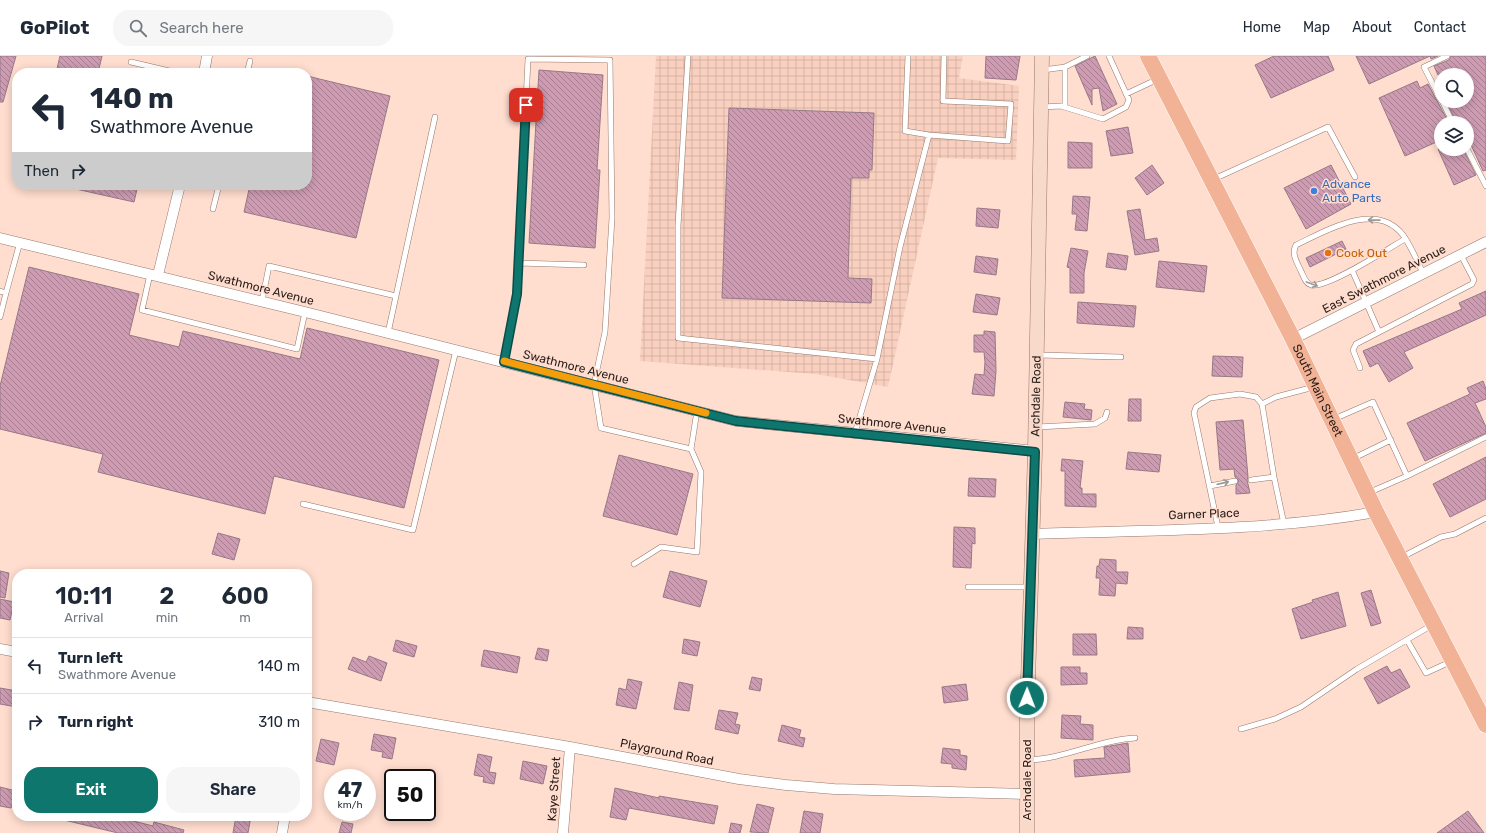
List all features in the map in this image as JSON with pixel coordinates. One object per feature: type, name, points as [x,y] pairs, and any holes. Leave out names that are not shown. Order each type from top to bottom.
[{"type":"main road","name":"Archdale Road","points":[[1027,833],[1025,794],[1036,426],[1042,56]]},
{"type":"main road","name":"South Main Street","points":[[1148,56],[1293,339],[1376,512],[1486,725]]},
{"type":"street","points":[[205,68],[207,56]]},
{"type":"street","points":[[154,274],[179,190]]},
{"type":"street","name":"Swathmore Avenue","points":[[0,238],[154,274],[736,421],[1035,452]]},
{"type":"street","name":"East Swathmore Avenue","points":[[1293,339],[1486,242]]},
{"type":"street","name":"Garner Place","points":[[1032,534],[1284,524],[1333,520],[1376,512]]},
{"type":"street","points":[[0,649],[12,651]]},
{"type":"street","name":"Playground Road","points":[[312,703],[786,785],[834,789],[934,793],[1025,794]]},
{"type":"street","name":"Kaye Street","points":[[563,833],[570,747]]},
{"type":"street","points":[[282,833],[284,821]]},
{"type":"lane","points":[[688,56],[678,226],[678,338],[877,359]]},
{"type":"lane","points":[[908,56],[905,132],[1008,141],[1011,104],[943,101],[944,56]]},
{"type":"lane","points":[[1042,70],[1065,67],[1087,56]]},
{"type":"lane","points":[[1042,107],[1066,108],[1103,119],[1126,107],[1129,100],[1109,56]]},
{"type":"lane","points":[[1434,86],[1424,67],[1447,56]]},
{"type":"lane","points":[[504,362],[517,294],[528,59],[610,60],[612,218],[605,332],[594,384],[601,428],[691,449]]},
{"type":"lane","points":[[249,68],[250,61]]},
{"type":"lane","points":[[131,62],[157,68]]},
{"type":"lane","points":[[1065,67],[1066,108]]},
{"type":"lane","points":[[1126,94],[1159,78]]},
{"type":"lane","points":[[388,333],[435,117]]},
{"type":"lane","points":[[1211,180],[1328,127],[1355,177]]},
{"type":"lane","points":[[855,433],[877,359],[900,247],[929,135]]},
{"type":"lane","points":[[1471,156],[1486,186]]},
{"type":"lane","points":[[214,209],[218,190]]},
{"type":"lane","points":[[1405,239],[1352,270],[1319,286],[1310,285],[1305,281],[1294,254],[1296,245],[1339,225],[1374,218],[1384,220],[1396,227],[1405,239],[1424,273]]},
{"type":"lane","points":[[0,317],[20,242]]},
{"type":"lane","points":[[1360,368],[1353,350],[1356,344],[1472,284],[1474,280],[1461,255]]},
{"type":"lane","points":[[518,263],[584,265]]},
{"type":"lane","points":[[262,301],[269,266],[396,296]]},
{"type":"lane","points":[[1352,270],[1380,332]]},
{"type":"lane","points":[[154,274],[142,310],[173,318],[297,348],[305,312]]},
{"type":"lane","points":[[0,291],[6,293]]},
{"type":"lane","points":[[303,504],[413,530],[456,350]]},
{"type":"lane","points":[[1037,355],[1121,357]]},
{"type":"lane","points":[[1262,404],[1276,397],[1316,387]]},
{"type":"lane","points":[[1218,527],[1194,414],[1196,407],[1210,398],[1240,394],[1256,397],[1262,404],[1274,477],[1284,524]]},
{"type":"lane","points":[[1332,420],[1373,402],[1407,476]]},
{"type":"lane","points":[[634,564],[662,547],[697,552],[701,472],[691,449],[698,411]]},
{"type":"lane","points":[[1036,426],[1095,424],[1105,418],[1108,412]]},
{"type":"lane","points":[[1367,494],[1486,437]]},
{"type":"lane","points":[[1351,459],[1391,440]]},
{"type":"lane","points":[[1251,480],[1274,477]]},
{"type":"lane","points":[[1210,486],[1235,481]]},
{"type":"lane","points":[[1400,558],[1441,537],[1455,534],[1486,518]]},
{"type":"lane","points":[[968,587],[1030,587]]},
{"type":"lane","points":[[1240,729],[1275,719],[1301,708],[1357,669],[1434,624]]},
{"type":"lane","points":[[1407,640],[1426,673],[1453,661]]},
{"type":"lane","points":[[1026,760],[1043,760],[1105,742],[1135,738]]},
{"type":"shaded area","points":[[656,56],[963,56],[959,78],[1019,86],[1016,160],[938,158],[888,387],[816,374],[640,361]]},
{"type":"building","points":[[0,56],[16,56],[3,102],[0,102]]},
{"type":"building","points":[[60,56],[102,56],[99,68],[57,68]]},
{"type":"building","points":[[986,56],[1020,56],[1016,80],[985,78]]},
{"type":"building","points":[[1095,56],[1117,104],[1103,111],[1099,88],[1092,89],[1092,105],[1075,66]]},
{"type":"building","points":[[1274,56],[1328,56],[1334,70],[1271,98],[1255,65]]},
{"type":"building","points":[[1356,56],[1430,56],[1369,84]]},
{"type":"building","points":[[1430,56],[1438,56],[1431,59]]},
{"type":"building","points":[[1451,56],[1486,56],[1486,170],[1483,171],[1474,151],[1474,116],[1454,116],[1450,108],[1474,108],[1474,68],[1435,68],[1434,66],[1449,60]]},
{"type":"building","points":[[539,70],[603,75],[597,170],[600,170],[595,248],[529,243]]},
{"type":"building","points":[[312,77],[390,96],[356,238],[244,212],[249,190],[312,190]]},
{"type":"building","points":[[1417,81],[1420,88],[1428,84],[1434,95],[1434,108],[1441,108],[1445,116],[1434,116],[1434,143],[1405,156],[1379,98]]},
{"type":"building","points":[[729,108],[874,113],[872,170],[869,170],[869,178],[851,178],[848,278],[872,279],[871,303],[722,298]]},
{"type":"building","points":[[1128,127],[1133,153],[1111,156],[1106,131]]},
{"type":"building","points":[[1068,142],[1092,143],[1092,168],[1068,168]]},
{"type":"building","points":[[1441,156],[1466,156],[1476,175],[1454,185]]},
{"type":"building","points":[[1152,165],[1164,183],[1147,195],[1135,178]]},
{"type":"building","points":[[1331,165],[1351,204],[1306,229],[1284,188]]},
{"type":"building","points":[[80,190],[137,190],[134,202]]},
{"type":"building","points":[[1073,196],[1090,197],[1087,231],[1075,230],[1077,214],[1072,214]]},
{"type":"building","points":[[977,208],[1000,210],[998,228],[976,226]]},
{"type":"building","points":[[1140,209],[1145,240],[1157,238],[1159,251],[1135,255],[1127,211]]},
{"type":"building","points":[[1342,241],[1346,249],[1310,267],[1306,258]]},
{"type":"building","points":[[1071,248],[1088,251],[1084,273],[1084,293],[1070,293],[1070,268],[1067,267]]},
{"type":"building","points":[[1108,253],[1128,256],[1126,270],[1106,267]]},
{"type":"building","points":[[976,256],[998,259],[996,275],[974,272]]},
{"type":"building","points":[[1159,261],[1207,266],[1204,292],[1156,287]]},
{"type":"building","points":[[29,267],[139,294],[129,335],[179,347],[183,331],[300,359],[307,328],[439,360],[404,508],[274,476],[265,514],[98,472],[103,454],[0,429],[0,386]]},
{"type":"building","points":[[1486,291],[1486,315],[1404,352],[1413,368],[1389,382],[1378,363],[1370,367],[1363,351],[1462,309],[1459,303]]},
{"type":"building","points":[[976,294],[1000,298],[997,315],[973,312]]},
{"type":"building","points":[[1078,302],[1136,306],[1134,327],[1077,323]]},
{"type":"building","points":[[984,331],[995,332],[996,371],[994,396],[972,394],[975,374],[984,375],[985,362],[984,352],[974,352],[974,335],[984,335]]},
{"type":"building","points":[[1213,356],[1243,357],[1242,377],[1212,376]]},
{"type":"building","points":[[1483,381],[1486,389],[1486,399],[1475,403],[1486,427],[1486,433],[1425,461],[1407,423],[1470,394],[1467,388]]},
{"type":"building","points":[[1129,399],[1141,399],[1141,421],[1128,421]]},
{"type":"building","points":[[1065,402],[1085,404],[1084,409],[1092,410],[1091,420],[1063,417]]},
{"type":"building","points":[[1243,420],[1247,480],[1250,493],[1236,494],[1236,485],[1239,481],[1235,477],[1234,469],[1220,470],[1216,422]]},
{"type":"building","points":[[1128,452],[1161,455],[1159,472],[1126,469]]},
{"type":"building","points":[[619,455],[693,474],[677,535],[603,516]]},
{"type":"building","points":[[1486,457],[1486,499],[1450,517],[1433,484]]},
{"type":"building","points":[[1062,459],[1083,461],[1080,488],[1082,488],[1082,494],[1096,494],[1096,507],[1065,506],[1065,471],[1061,471]]},
{"type":"building","points":[[969,478],[996,479],[995,497],[968,496]]},
{"type":"building","points":[[954,527],[975,528],[975,544],[972,543],[971,568],[953,567]]},
{"type":"building","points":[[218,533],[240,539],[234,560],[212,554]]},
{"type":"building","points":[[1100,559],[1116,560],[1116,572],[1128,572],[1127,584],[1116,583],[1115,596],[1099,595],[1100,578],[1096,578],[1097,566],[1099,566]]},
{"type":"building","points":[[0,571],[9,573],[5,598],[0,597]]},
{"type":"building","points":[[670,571],[707,581],[700,607],[663,597]]},
{"type":"building","points":[[1371,590],[1381,623],[1371,626],[1361,593]]},
{"type":"building","points":[[1338,592],[1346,626],[1301,639],[1292,609],[1313,602],[1312,600]]},
{"type":"building","points":[[0,599],[12,602],[10,620],[0,618]]},
{"type":"building","points":[[1128,627],[1143,628],[1143,639],[1127,639]]},
{"type":"building","points":[[1073,634],[1096,634],[1097,655],[1073,655]]},
{"type":"building","points":[[684,639],[700,642],[697,656],[682,653]]},
{"type":"building","points":[[396,640],[417,646],[414,657],[393,651]]},
{"type":"building","points":[[538,648],[549,650],[547,661],[535,659]]},
{"type":"building","points":[[484,650],[520,657],[517,673],[481,666]]},
{"type":"building","points":[[369,656],[387,663],[381,681],[348,669],[353,657],[366,662]]},
{"type":"building","points":[[1387,666],[1391,673],[1400,669],[1410,687],[1378,704],[1364,678]]},
{"type":"building","points":[[1061,667],[1080,667],[1080,673],[1087,673],[1087,684],[1061,685]]},
{"type":"building","points":[[752,677],[762,679],[760,691],[749,689]]},
{"type":"building","points":[[628,679],[642,682],[636,709],[616,705],[619,688],[626,690]]},
{"type":"building","points":[[679,682],[693,685],[689,711],[674,709]]},
{"type":"building","points":[[966,684],[968,700],[944,703],[942,687]]},
{"type":"building","points":[[0,688],[12,690],[12,706],[0,704]]},
{"type":"building","points":[[719,710],[738,713],[735,724],[740,725],[738,734],[715,729]]},
{"type":"building","points":[[1062,715],[1081,716],[1080,724],[1093,725],[1093,740],[1061,738]]},
{"type":"building","points":[[782,725],[801,730],[799,737],[805,738],[803,747],[778,741]]},
{"type":"building","points":[[374,734],[396,738],[392,759],[382,757],[383,752],[371,750]]},
{"type":"building","points":[[321,739],[339,743],[334,765],[316,761]]},
{"type":"building","points":[[1128,743],[1130,772],[1075,777],[1074,760],[1105,758],[1104,747]]},
{"type":"building","points":[[943,748],[960,750],[960,755],[967,756],[966,770],[952,768],[952,764],[941,763]]},
{"type":"building","points":[[478,754],[492,757],[489,772],[496,773],[494,784],[483,782],[484,777],[474,775]]},
{"type":"building","points":[[523,761],[547,766],[543,784],[520,779]]},
{"type":"building","points":[[0,787],[12,790],[11,808],[0,806]]},
{"type":"building","points":[[615,788],[659,798],[659,796],[718,806],[714,824],[629,808],[626,820],[610,817]]},
{"type":"building","points":[[757,804],[774,808],[768,833],[750,832]]},
{"type":"building","points":[[804,811],[823,814],[820,833],[800,833]]},
{"type":"building","points":[[1468,811],[1484,833],[1437,833]]},
{"type":"building","points":[[68,821],[134,821],[153,826],[154,822],[184,830],[183,833],[118,833]]},
{"type":"building","points":[[235,821],[250,821],[248,833],[233,833]]},
{"type":"building","points":[[342,822],[353,824],[351,833],[339,833]]},
{"type":"building","points":[[731,823],[742,825],[740,833],[729,833]]},
{"type":"slow traffic","points":[[504,361],[706,413]]},
{"type":"place","name":"Advance Auto Parts","points":[[1314,191]]},
{"type":"place","name":"Cook Out","points":[[1328,253]]},
{"type":"route","points":[[526,105],[517,294],[504,362],[736,421],[1035,452],[1027,698]]}]
